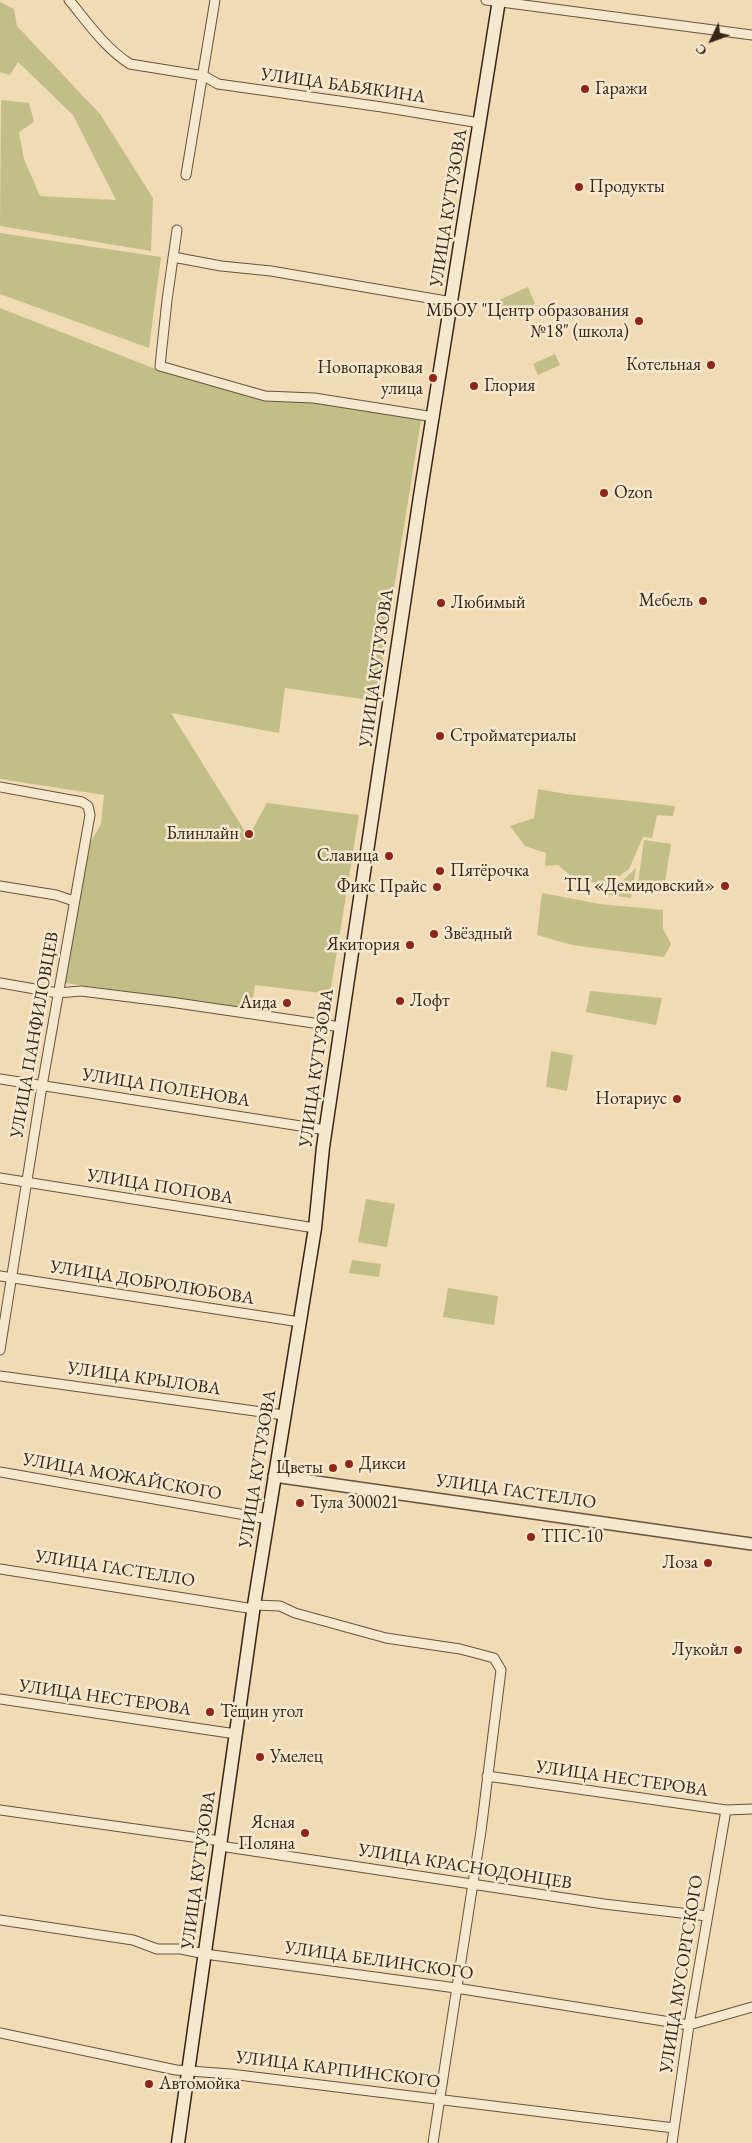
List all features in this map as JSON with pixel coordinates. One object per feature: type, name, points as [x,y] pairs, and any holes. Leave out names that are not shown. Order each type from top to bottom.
[{"type":"main road","name":"УЛИЦА КУТУЗОВА","points":[[178,2143],[254,1607],[315,1228],[326,1130],[420,496],[480,123],[494,1]]},
{"type":"street","name":"УЛИЦА БАБЯКИНА","points":[[69,0],[99,38],[120,58],[130,64],[204,76],[218,84],[480,123]]},
{"type":"street","points":[[186,175],[216,0]]},
{"type":"street","points":[[494,1],[752,35]]},
{"type":"street","points":[[177,230],[172,257],[160,366],[265,396],[314,398],[434,417]]},
{"type":"street","points":[[172,257],[222,266],[271,271],[452,302]]},
{"type":"street","name":"УЛИЦА ПАНФИЛОВЦЕВ","points":[[0,787],[82,802],[88,806],[90,815],[42,1086],[0,1350]]},
{"type":"street","points":[[0,886],[56,895],[74,901]]},
{"type":"street","points":[[0,983],[58,993],[81,991],[341,1027]]},
{"type":"street","name":"УЛИЦА ПОЛЕНОВА","points":[[0,1079],[326,1130]]},
{"type":"street","name":"УЛИЦА ПОПОВА","points":[[0,1178],[315,1228]]},
{"type":"street","name":"УЛИЦА ДОБРОЛЮБОВА","points":[[0,1276],[300,1322]]},
{"type":"street","name":"УЛИЦА КРЫЛОВА","points":[[0,1376],[284,1415]]},
{"type":"street","name":"УЛИЦА МОЖАЙСКОГО","points":[[0,1472],[268,1519]]},
{"type":"street","name":"УЛИЦА ГАСТЕЛЛО","points":[[274,1476],[752,1544]]},
{"type":"street","name":"УЛИЦА ГАСТЕЛЛО","points":[[0,1569],[254,1607],[280,1606],[295,1613],[386,1638],[460,1650],[494,1658],[501,1670],[487,1776]]},
{"type":"street","name":"УЛИЦА НЕСТЕРОВА","points":[[0,1699],[236,1734]]},
{"type":"street","points":[[433,2143],[473,1884],[487,1776]]},
{"type":"street","name":"УЛИЦА НЕСТЕРОВА","points":[[487,1776],[726,1810],[752,1809]]},
{"type":"street","name":"УЛИЦА КРАСНОДОНЦЕВ","points":[[0,1810],[604,1904],[707,1916]]},
{"type":"street","name":"УЛИЦА МУСОРГСКОГО","points":[[672,2143],[689,2025],[726,1810]]},
{"type":"street","name":"УЛИЦА БЕЛИНСКОГО","points":[[0,1920],[133,1940],[157,1948],[181,1949],[204,1954],[456,1988],[689,2025],[752,2007]]},
{"type":"street","name":"УЛИЦА КАРПИНСКОГО","points":[[0,2033],[176,2070],[230,2074],[674,2128]]},
{"type":"shaded area","points":[[0,2],[14,9],[17,26],[100,114],[153,198],[151,251],[0,226],[1,100],[29,103],[34,122],[19,132],[24,159],[40,196],[116,200],[73,115],[18,62],[10,75],[0,72]]},
{"type":"shaded area","points":[[0,233],[161,257],[149,348],[0,294]]},
{"type":"shaded area","points":[[528,287],[535,304],[506,316],[499,300]]},
{"type":"shaded area","points":[[0,308],[158,370],[268,401],[310,402],[421,420],[376,701],[285,688],[279,733],[171,713],[246,833],[251,832],[267,803],[359,815],[330,994],[255,985],[252,1009],[65,983],[90,843],[101,824],[104,795],[0,779]]},
{"type":"shaded area","points":[[555,354],[560,365],[538,375],[533,364]]},
{"type":"shaded area","points":[[538,789],[566,794],[675,806],[673,816],[657,815],[652,838],[643,837],[629,869],[606,886],[570,875],[558,865],[545,866],[546,853],[525,846],[510,826],[534,818]]},
{"type":"shaded area","points":[[644,840],[671,844],[664,888],[638,884]]},
{"type":"shaded area","points":[[636,868],[631,898],[603,894],[620,883]]},
{"type":"shaded area","points":[[542,893],[600,904],[663,910],[663,929],[671,944],[664,957],[572,945],[537,935]]},
{"type":"shaded area","points":[[590,991],[662,998],[656,1025],[586,1012]]},
{"type":"shaded area","points":[[551,1051],[573,1055],[567,1091],[546,1087]]},
{"type":"shaded area","points":[[366,1199],[395,1204],[387,1247],[358,1242]]},
{"type":"shaded area","points":[[352,1260],[381,1264],[379,1277],[349,1273]]},
{"type":"shaded area","points":[[448,1288],[498,1296],[494,1325],[443,1317]]},
{"type":"place","name":"Гаражи","points":[[585,89]]},
{"type":"place","name":"Продукты","points":[[579,187]]},
{"type":"place","name":"МБОУ \"Центр образования №18\" (школа)","points":[[639,321]]},
{"type":"place","name":"Котельная","points":[[711,365]]},
{"type":"place","name":"Новопарковая улица","points":[[433,378]]},
{"type":"place","name":"Глория","points":[[474,386]]},
{"type":"place","name":"Ozon","points":[[604,493]]},
{"type":"place","name":"Мебель","points":[[703,601]]},
{"type":"place","name":"Любимый","points":[[441,603]]},
{"type":"place","name":"Стройматериалы","points":[[440,736]]},
{"type":"place","name":"Блинлайн","points":[[249,834]]},
{"type":"place","name":"Славица","points":[[389,856]]},
{"type":"place","name":"Пятёрочка","points":[[440,871]]},
{"type":"place","name":"ТЦ «Демидовский»","points":[[725,886]]},
{"type":"place","name":"Фикс Прайс","points":[[437,887]]},
{"type":"place","name":"Звёздный","points":[[434,934]]},
{"type":"place","name":"Якитория","points":[[410,945]]},
{"type":"place","name":"Лофт","points":[[400,1001]]},
{"type":"place","name":"Аида","points":[[287,1003]]},
{"type":"place","name":"Нотариус","points":[[677,1099]]},
{"type":"place","name":"Дикси","points":[[349,1464]]},
{"type":"place","name":"Цветы","points":[[333,1468]]},
{"type":"place","name":"Тула 300021","points":[[300,1503]]},
{"type":"place","name":"ТПС-10","points":[[531,1537]]},
{"type":"place","name":"Лоза","points":[[708,1563]]},
{"type":"place","name":"Лукойл","points":[[738,1650]]},
{"type":"place","name":"Тёщин угол","points":[[210,1712]]},
{"type":"place","name":"Умелец","points":[[260,1757]]},
{"type":"place","name":"Ясная Поляна","points":[[305,1833]]},
{"type":"place","name":"Автомойка","points":[[149,2084]]}]
